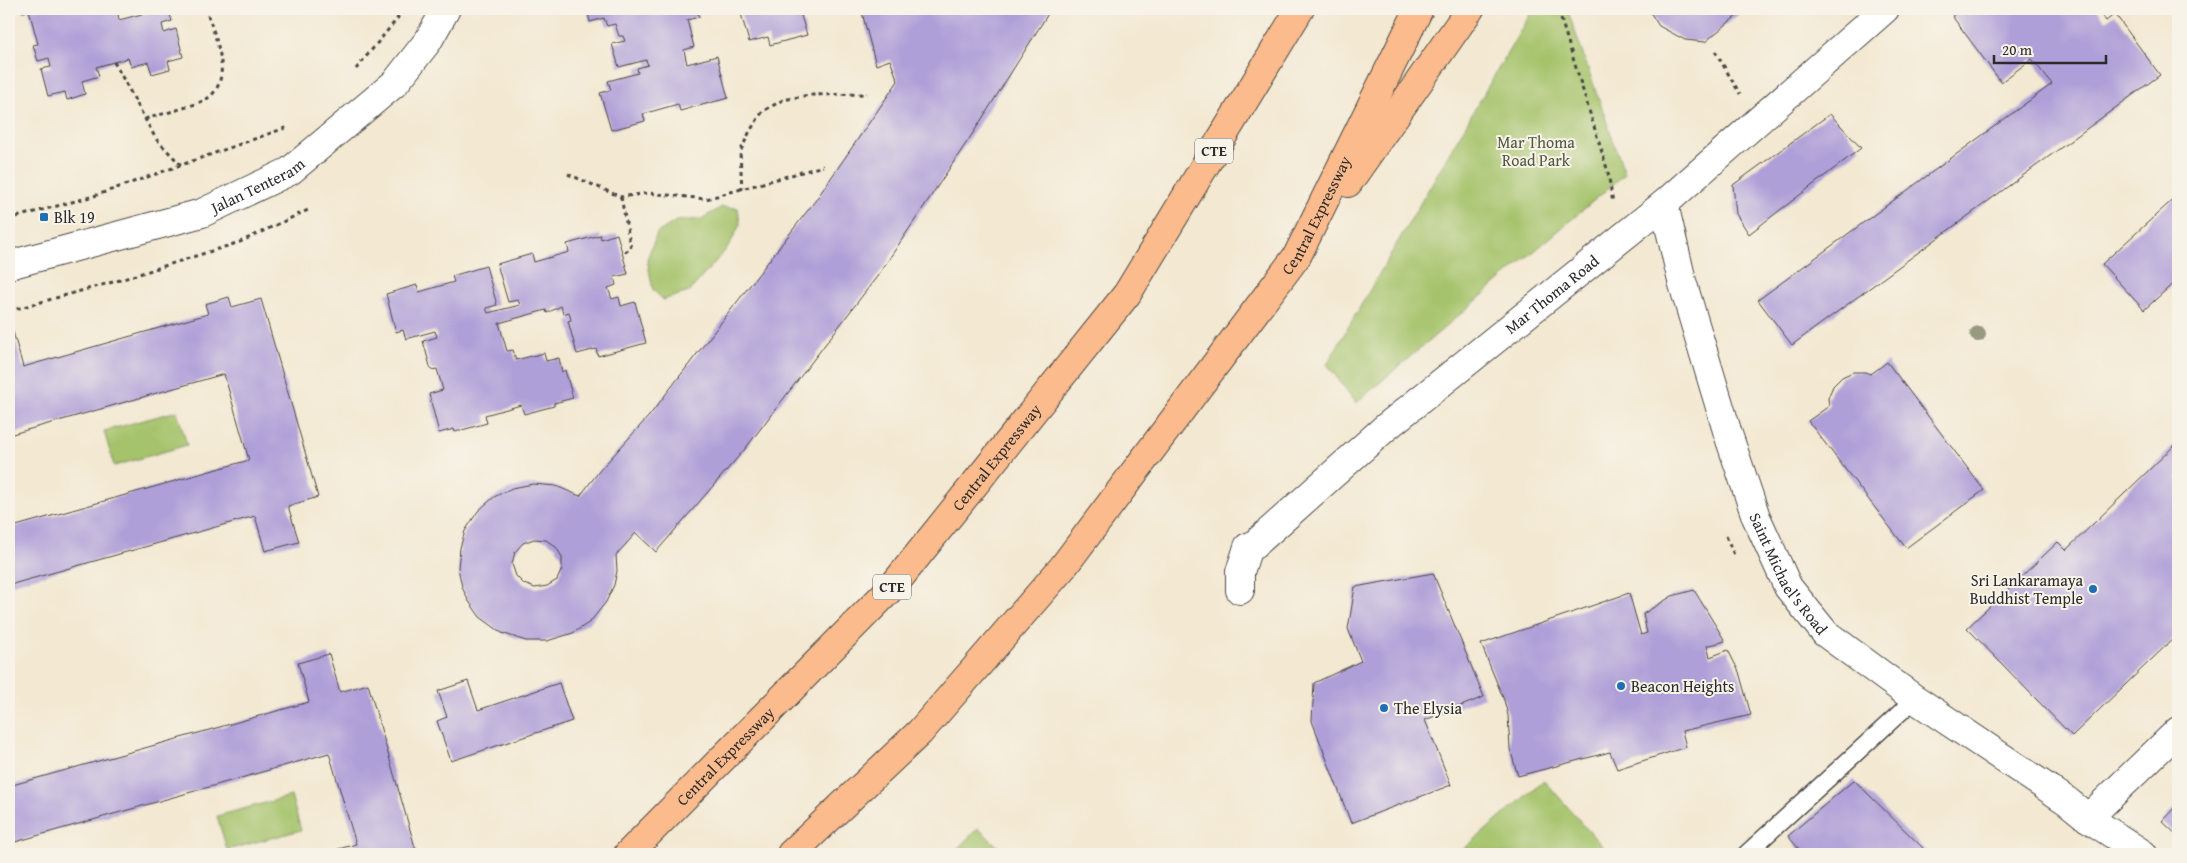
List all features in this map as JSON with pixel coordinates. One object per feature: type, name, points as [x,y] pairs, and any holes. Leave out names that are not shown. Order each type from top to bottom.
[{"type":"highway","name":"Central Expressway","points":[[628,854],[893,586],[1127,294],[1300,9]]},
{"type":"highway","name":"Central Expressway","points":[[791,854],[920,732],[1063,567],[1297,256],[1419,9]]},
{"type":"highway","points":[[1297,256],[1470,9]]},
{"type":"street","name":"Jalan Tenteram","points":[[9,265],[202,213],[290,171],[395,83],[428,41],[446,9]]},
{"type":"street","name":"Mar Thoma Road","points":[[1240,590],[1240,572],[1248,548],[1261,539],[1385,428],[1664,204],[1885,9]]},
{"type":"street","name":"Saint Michael's Road","points":[[1664,204],[1682,281],[1728,434],[1756,517],[1788,587],[1825,633],[1915,699],[2143,854]]},
{"type":"street","points":[[2088,818],[2178,731]]},
{"type":"lane","points":[[1746,854],[1915,699]]},
{"type":"path","points":[[169,12],[181,9]]},
{"type":"path","points":[[146,120],[207,99],[220,84],[221,60],[206,9]]},
{"type":"path","points":[[348,76],[397,19],[402,9]]},
{"type":"path","points":[[1561,19],[1608,172],[1614,205]]},
{"type":"path","points":[[1716,51],[1744,101]]},
{"type":"path","points":[[114,62],[156,139],[181,165]]},
{"type":"path","points":[[742,190],[740,152],[750,130],[763,112],[783,100],[809,95],[867,94]]},
{"type":"path","points":[[9,219],[94,196],[289,126]]},
{"type":"path","points":[[568,174],[621,197],[648,193],[706,199],[823,166]]},
{"type":"path","points":[[621,197],[631,249],[622,253]]},
{"type":"path","points":[[9,311],[120,280],[240,242],[310,209]]},
{"type":"green space","name":"Mar Thoma Road Park","points":[[1533,9],[1567,9],[1625,174],[1356,403],[1327,364]]},
{"type":"green space","points":[[722,207],[738,208],[740,224],[729,246],[689,292],[663,300],[653,290],[647,259],[657,233],[676,221],[701,219]]},
{"type":"green space","points":[[177,411],[187,445],[114,466],[104,431]]},
{"type":"green space","points":[[1544,780],[1609,854],[1458,854]]},
{"type":"green space","points":[[291,796],[301,830],[227,850],[217,816]]},
{"type":"green space","points":[[978,828],[1006,854],[952,854]]},
{"type":"building","points":[[22,9],[135,9],[118,14],[119,20],[161,9],[168,9],[172,21],[162,24],[164,33],[176,29],[183,57],[168,61],[170,69],[152,74],[148,62],[131,67],[128,58],[96,67],[99,76],[82,81],[85,94],[67,100],[65,92],[48,96],[41,69],[51,67],[49,58],[38,61],[33,45],[38,44],[29,10],[23,12]]},
{"type":"building","points":[[587,9],[660,9],[660,11],[668,9],[711,9],[698,13],[699,17],[687,20],[694,47],[684,50],[687,64],[717,56],[728,98],[680,111],[678,104],[643,114],[645,121],[611,130],[600,93],[611,90],[608,81],[638,73],[637,68],[648,65],[646,60],[619,67],[612,44],[625,41],[623,36],[619,36],[615,24],[607,26],[604,18],[590,22]]},
{"type":"building","points":[[799,9],[807,35],[770,45],[768,37],[749,42],[740,10]]},
{"type":"building","points":[[861,9],[1051,9],[975,130],[879,274],[745,449],[656,552],[636,533],[616,555],[617,571],[614,585],[606,602],[590,622],[573,633],[547,641],[526,641],[502,633],[480,617],[468,600],[462,587],[458,568],[460,548],[465,531],[478,511],[494,497],[512,488],[533,484],[556,486],[580,496],[600,470],[649,416],[815,201],[898,81],[890,60],[876,65]],"holes":[[[534,539],[546,540],[556,547],[562,557],[562,569],[557,580],[547,586],[535,588],[524,584],[516,576],[512,564],[515,552],[523,543]]]},
{"type":"building","points":[[1648,9],[1745,9],[1705,42],[1685,40],[1659,26]]},
{"type":"building","points":[[1962,9],[2097,9],[2106,21],[2115,14],[2160,75],[1792,345],[1758,300],[2052,84],[2032,59],[2001,82],[1952,16]]},
{"type":"building","points":[[1830,114],[1861,148],[1749,234],[1736,214],[1733,185]]},
{"type":"building","points":[[2178,195],[2178,279],[2144,310],[2102,264]]},
{"type":"building","points":[[617,234],[628,274],[614,277],[616,285],[608,288],[612,299],[619,297],[621,306],[635,302],[646,343],[598,356],[596,349],[577,354],[568,321],[571,320],[569,312],[563,314],[561,306],[547,313],[546,310],[499,323],[507,351],[513,350],[516,360],[544,353],[546,361],[559,358],[562,372],[565,370],[573,398],[554,403],[554,406],[524,414],[521,405],[485,415],[487,423],[455,432],[454,429],[439,433],[429,394],[443,390],[437,369],[431,370],[423,341],[437,337],[435,331],[406,339],[403,330],[396,332],[386,294],[417,285],[419,292],[454,282],[452,276],[486,266],[497,305],[486,308],[488,313],[520,305],[518,300],[508,302],[497,264],[532,254],[534,262],[569,252],[567,244],[600,235],[601,239]]},
{"type":"building","points":[[229,297],[232,307],[261,299],[318,497],[288,506],[299,542],[265,551],[255,516],[9,585],[9,528],[249,460],[224,374],[9,435],[9,329],[12,328],[23,367],[208,314],[205,304]]},
{"type":"building","points":[[1887,362],[1984,490],[1906,548],[1808,421],[1829,406],[1828,398],[1833,386],[1842,377],[1853,372],[1871,374]]},
{"type":"building","name":"Sri Lankaramaya Buddhist Temple","points":[[2178,442],[2178,634],[2072,736],[1967,628],[2058,542],[2066,550]]},
{"type":"building","name":"The Elysia","points":[[1433,573],[1484,697],[1425,720],[1451,785],[1351,823],[1312,721],[1314,683],[1361,661],[1348,629],[1355,587]]},
{"type":"building","name":"Beacon Heights","points":[[1694,590],[1725,641],[1707,646],[1710,657],[1728,650],[1739,672],[1751,715],[1682,731],[1686,747],[1617,769],[1610,752],[1518,776],[1510,749],[1508,715],[1504,700],[1481,644],[1629,593],[1641,635],[1647,633],[1643,614],[1672,596]]},
{"type":"building","points":[[329,654],[340,692],[368,684],[417,854],[321,854],[356,844],[329,753],[15,842],[9,819],[9,786],[309,702],[298,663]]},
{"type":"building","points":[[468,681],[478,710],[559,683],[572,721],[451,761],[437,721],[447,717],[438,691]]},
{"type":"building","points":[[1854,780],[1929,854],[1803,854],[1788,836]]},
{"type":"building","points":[[2178,804],[2178,836],[2162,821]]},
{"type":"place","name":"Blk 19","points":[[44,217]]},
{"type":"place","name":"Sri Lankaramaya Buddhist Temple","points":[[2093,589]]},
{"type":"place","name":"Beacon Heights","points":[[1621,686]]},
{"type":"place","name":"The Elysia","points":[[1384,708]]}]
